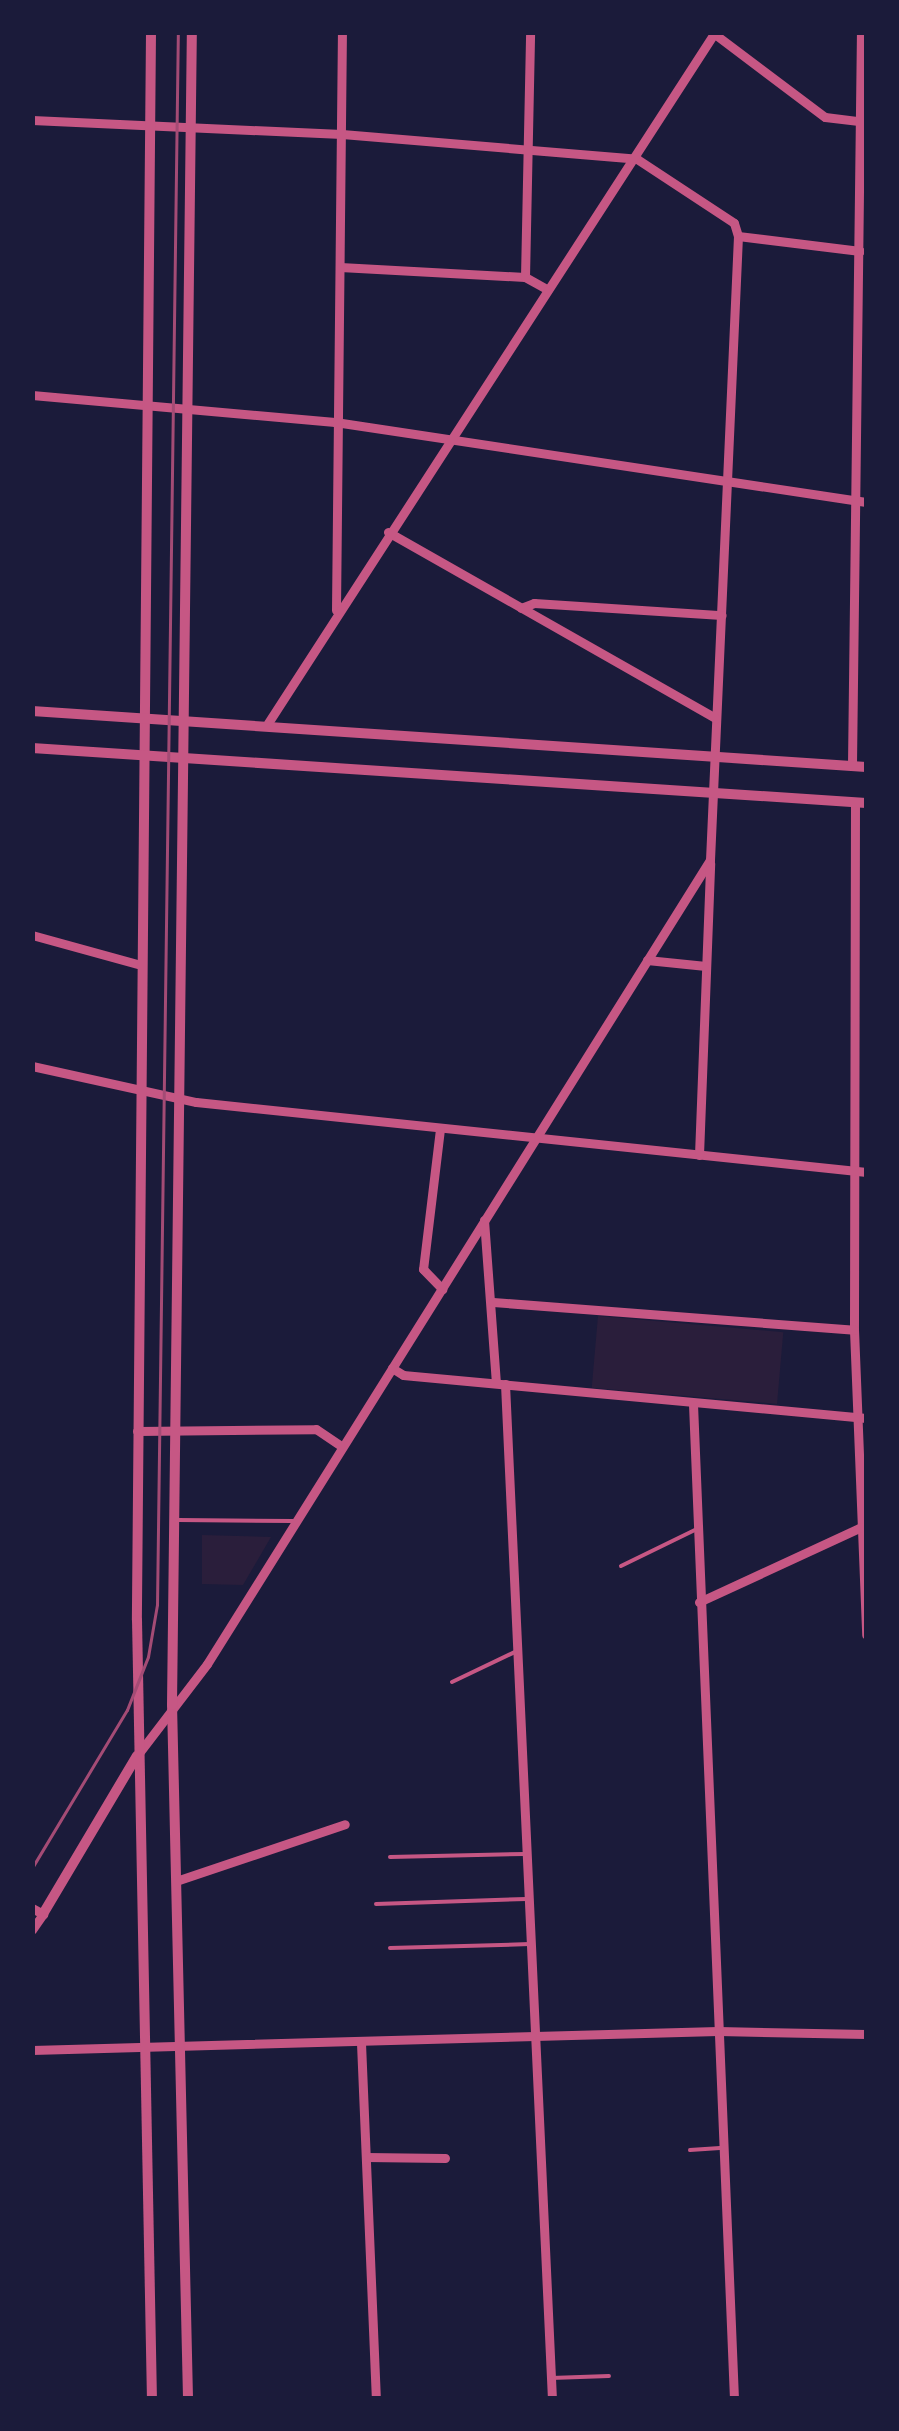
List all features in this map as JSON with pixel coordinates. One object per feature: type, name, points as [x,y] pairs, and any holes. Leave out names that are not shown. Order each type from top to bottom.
[{"type":"street","points":[[151,32],[138,1755],[152,2398]]},
{"type":"street","points":[[188,2398],[172,1705],[176,1096],[187,758],[192,32]]},
{"type":"street","points":[[336,613],[342,32]]},
{"type":"street","points":[[525,277],[530,32]]},
{"type":"street","points":[[852,766],[862,501],[861,32]]},
{"type":"street","points":[[268,723],[448,440],[637,159],[714,33],[825,117],[859,121]]},
{"type":"street","points":[[32,120],[342,134],[637,159],[734,223],[738,236],[729,482],[699,1155]]},
{"type":"street","points":[[738,236],[860,251]]},
{"type":"street","points":[[340,268],[525,277],[548,290]]},
{"type":"street","points":[[32,395],[335,422],[862,501]]},
{"type":"street","points":[[388,532],[716,718]]},
{"type":"street","points":[[521,608],[534,602],[722,615]]},
{"type":"street","points":[[32,711],[268,723],[866,766]]},
{"type":"street","points":[[32,748],[861,802],[852,1171],[866,1634]]},
{"type":"street","points":[[32,1930],[38,1910],[172,1705],[207,1664],[710,860]]},
{"type":"street","points":[[32,936],[141,965]]},
{"type":"street","points":[[647,960],[706,966]]},
{"type":"street","points":[[32,1066],[176,1096],[534,1140],[866,1172]]},
{"type":"street","points":[[440,1129],[422,1269],[442,1289]]},
{"type":"street","points":[[484,1220],[501,1384],[518,1651],[552,2398]]},
{"type":"street","points":[[493,1302],[854,1330]]},
{"type":"street","points":[[392,1368],[404,1375],[861,1418]]},
{"type":"street","points":[[693,1404],[698,1602],[734,2398]]},
{"type":"street","points":[[138,1431],[316,1429],[340,1446]]},
{"type":"street","points":[[698,1602],[861,1527]]},
{"type":"street","points":[[176,1880],[345,1824]]},
{"type":"street","points":[[32,2050],[718,2031],[866,2034]]},
{"type":"street","points":[[360,2043],[376,2398]]},
{"type":"street","points":[[366,2158],[445,2158]]},
{"type":"lane","points":[[173,1520],[294,1520]]},
{"type":"lane","points":[[621,1566],[697,1529]]},
{"type":"lane","points":[[452,1682],[518,1651]]},
{"type":"lane","points":[[390,1856],[528,1854]]},
{"type":"lane","points":[[376,1904],[530,1898]]},
{"type":"lane","points":[[390,1948],[532,1944]]},
{"type":"lane","points":[[690,2150],[721,2148]]},
{"type":"lane","points":[[551,2378],[609,2376]]},
{"type":"shaded area","points":[[598,1316],[783,1332],[777,1404],[592,1388]]},
{"type":"shaded area","points":[[202,1535],[271,1537],[243,1585],[202,1584]]},
{"type":"tram line","points":[[32,1868],[127,1710],[148,1657],[157,1605],[178,32]]}]
